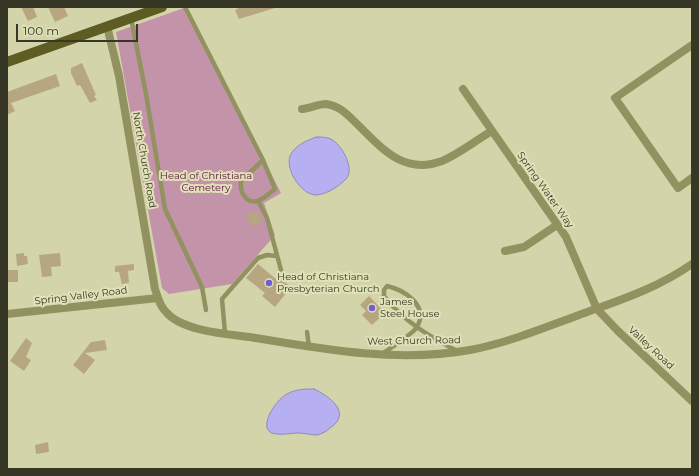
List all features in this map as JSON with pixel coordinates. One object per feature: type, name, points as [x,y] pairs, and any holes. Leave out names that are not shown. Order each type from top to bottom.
[{"type":"main road","points":[[7,62],[162,7]]},
{"type":"street","name":"North Church Road","points":[[107,26],[117,63],[158,298]]},
{"type":"street","points":[[692,45],[615,98],[678,188],[692,178]]},
{"type":"street","name":"Spring Water Way","points":[[463,89],[572,248],[597,309]]},
{"type":"street","points":[[302,109],[325,104],[340,108],[386,152],[400,161],[411,165],[429,164],[443,161],[492,131]]},
{"type":"street","points":[[505,251],[524,248],[557,225]]},
{"type":"street","name":"West Church Road","points":[[158,298],[164,310],[176,321],[187,325],[226,333],[309,347],[382,354],[458,351],[507,340],[597,309],[657,286],[692,264]]},
{"type":"street","name":"Spring Valley Road","points":[[7,314],[158,298]]},
{"type":"street","name":"Valley Road","points":[[597,309],[692,401]]},
{"type":"lane","points":[[185,7],[263,160],[275,189],[258,201],[251,202],[248,200],[240,185],[244,178],[263,160]]},
{"type":"lane","points":[[131,18],[166,209],[202,287],[206,310]]},
{"type":"lane","points":[[258,201],[267,218],[281,270]]},
{"type":"lane","points":[[226,333],[222,299],[258,258],[268,255],[277,256]]},
{"type":"lane","points":[[382,354],[417,328],[421,314],[417,303],[401,290],[387,286],[384,290],[384,296],[392,307],[417,328],[458,351]]},
{"type":"lane","points":[[307,332],[309,347]]},
{"type":"green space","name":"Head of Christiana Cemetery","points":[[187,7],[281,193],[264,203],[275,235],[232,284],[169,294],[162,288],[116,32]]},
{"type":"shaded area","points":[[317,137],[330,139],[341,148],[349,164],[349,170],[346,179],[340,185],[317,195],[311,194],[301,187],[292,175],[289,162],[292,152],[298,146],[305,141]]},
{"type":"shaded area","points":[[314,389],[332,400],[339,411],[337,422],[326,431],[317,435],[298,433],[277,434],[270,432],[267,428],[269,416],[272,409],[282,397],[294,391]]},
{"type":"building","points":[[21,7],[33,7],[37,17],[28,21]]},
{"type":"building","points":[[48,7],[64,7],[68,16],[55,22]]},
{"type":"building","points":[[237,7],[275,8],[239,19],[235,10],[238,9]]},
{"type":"building","points":[[82,63],[96,95],[94,96],[97,100],[90,103],[80,85],[77,86],[71,73],[71,68]]},
{"type":"building","points":[[56,74],[60,86],[11,103],[15,111],[7,115],[7,92]]},
{"type":"building","points":[[255,211],[263,219],[255,227],[245,217],[250,212],[252,214]]},
{"type":"building","points":[[24,253],[24,256],[27,256],[28,264],[17,266],[16,254]]},
{"type":"building","points":[[60,253],[61,266],[51,267],[52,276],[42,277],[39,255]]},
{"type":"building","points":[[134,264],[134,270],[128,271],[129,283],[122,284],[119,272],[115,272],[115,266]]},
{"type":"building","name":"Head of Christiana Presbyterian Church","points":[[258,264],[276,279],[278,277],[291,287],[275,307],[262,296],[265,293],[246,278]]},
{"type":"building","points":[[7,270],[18,270],[18,282],[7,282]]},
{"type":"building","name":"James Steel House","points":[[369,296],[385,313],[372,325],[362,315],[366,311],[360,305]]},
{"type":"building","points":[[26,338],[32,343],[26,357],[31,360],[24,371],[10,361]]},
{"type":"building","points":[[105,340],[107,350],[85,353],[95,360],[84,374],[73,365],[91,342]]},
{"type":"building","points":[[48,442],[49,452],[36,454],[35,445]]},
{"type":"place","name":"Head of Christiana Presbyterian Church","points":[[269,283]]},
{"type":"place","name":"James Steel House","points":[[372,308]]}]
